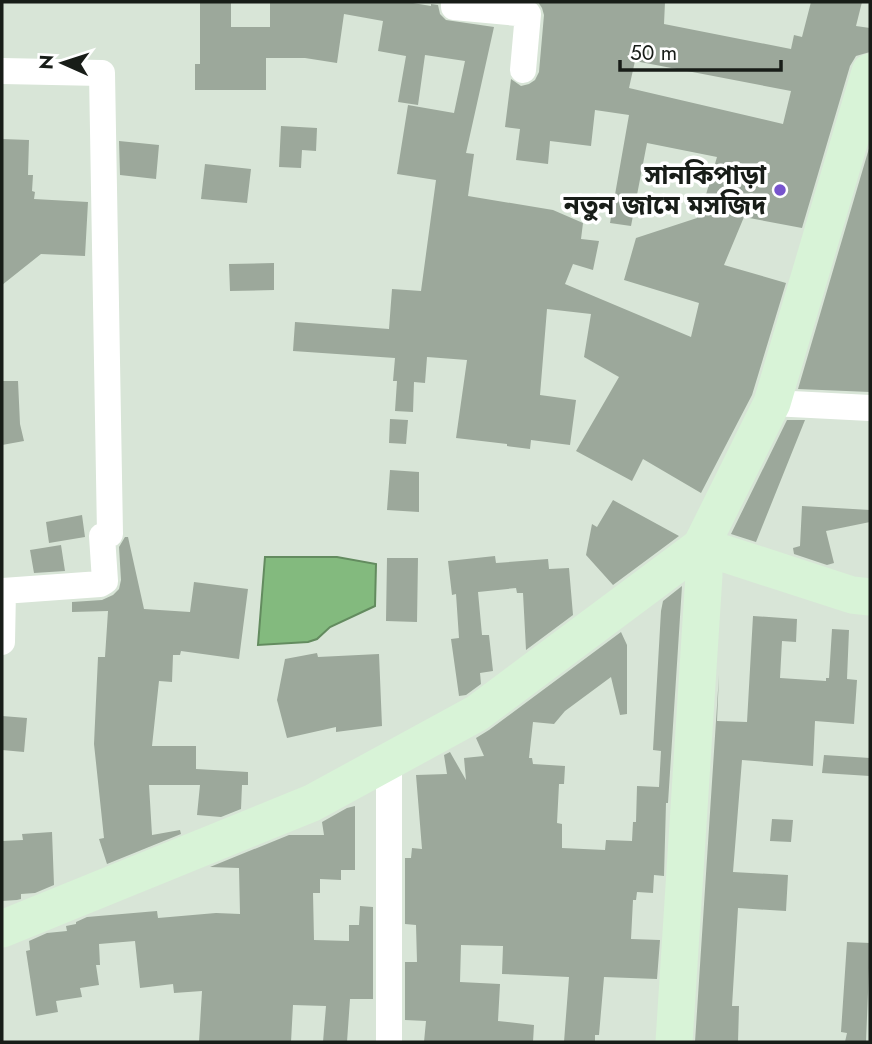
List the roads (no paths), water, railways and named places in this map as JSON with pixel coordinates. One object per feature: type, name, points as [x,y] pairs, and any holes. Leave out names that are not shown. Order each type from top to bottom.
[{"type":"street","points":[[454,2],[454,7],[528,14],[523,70]]},
{"type":"street","points":[[2,71],[102,73],[110,534],[102,536],[105,581],[100,584],[4,591],[2,642]]},
{"type":"street","points":[[2,929],[312,803],[477,713],[701,546],[772,403],[870,72]]},
{"type":"street","points":[[772,403],[870,408]]},
{"type":"street","points":[[701,546],[852,595],[870,597]]},
{"type":"street","points":[[674,1042],[704,575],[701,546]]},
{"type":"street","points":[[389,761],[389,1042]]},
{"type":"place","name":"সানকিপাড়া নতুন জামে মসজিদ","points":[[780,190]]}]
